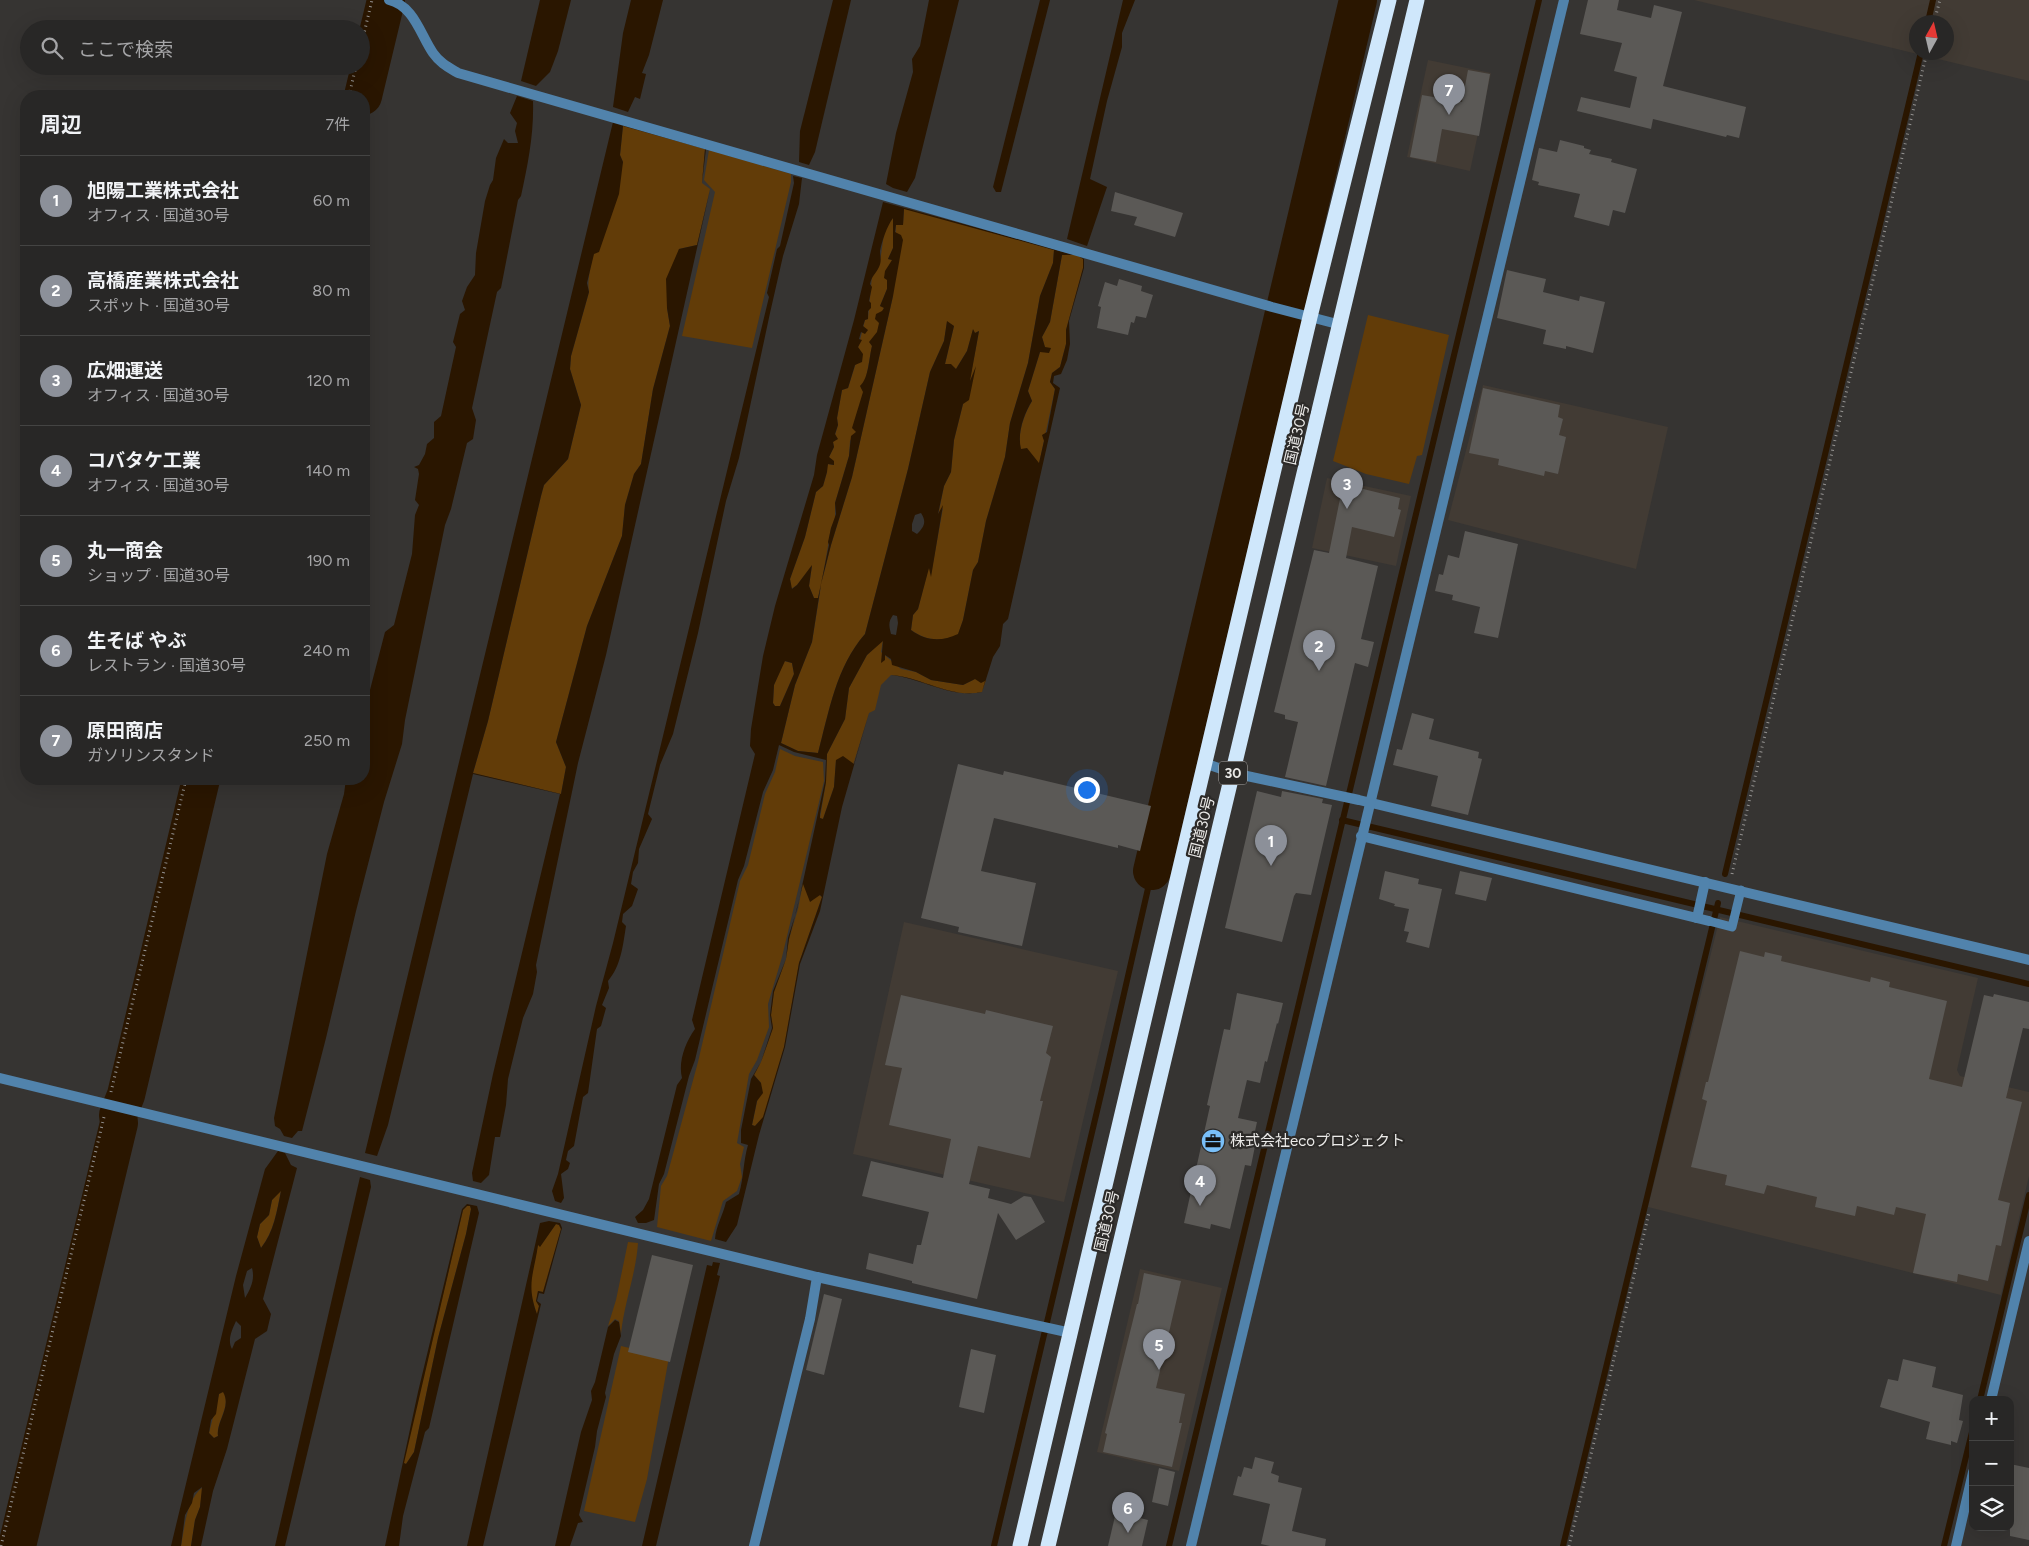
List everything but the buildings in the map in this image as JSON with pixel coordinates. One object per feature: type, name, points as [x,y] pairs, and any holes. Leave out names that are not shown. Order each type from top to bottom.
[{"type":"highway","name":"国道30号","points":[[1020,1546],[1064,1332],[1204,763],[1304,315],[1389,0]]},
{"type":"highway","name":"国道30号","points":[[1048,1546],[1341,325],[1417,0]]},
{"type":"street","points":[[390,0],[407,10],[433,53],[442,64],[458,73],[1272,307],[1341,325]]},
{"type":"street","points":[[1191,1546],[1564,0]]},
{"type":"street","points":[[1204,763],[1233,773],[1356,799],[1368,807],[1729,887],[2029,960]]},
{"type":"street","points":[[1362,832],[1698,915],[1713,922]]},
{"type":"street","points":[[1698,915],[1705,882]]},
{"type":"street","points":[[0,1078],[817,1277],[1064,1332]]},
{"type":"street","points":[[1992,1396],[2029,1241]]},
{"type":"street","points":[[754,1546],[810,1319],[817,1277]]},
{"type":"street","points":[[1956,1546],[1970,1486]]},
{"type":"lane","points":[[1713,922],[1732,927],[1741,890]]},
{"type":"path","points":[[367,20],[372,0]]},
{"type":"path","points":[[1936,15],[1940,0]]},
{"type":"path","points":[[1729,887],[1925,60]]},
{"type":"path","points":[[350,90],[354,75]]},
{"type":"path","points":[[1,1546],[110,1105],[185,785]]},
{"type":"path","points":[[1569,1546],[1649,1213]]},
{"type":"shaded area","points":[[540,0],[571,0],[558,51],[550,72],[536,86],[521,81]]},
{"type":"shaded area","points":[[631,0],[663,0],[649,55],[642,73],[646,74],[640,99],[635,97],[628,112],[613,107],[623,33]]},
{"type":"shaded area","points":[[833,0],[851,0],[815,152],[809,165],[799,162],[800,131]]},
{"type":"shaded area","points":[[929,0],[959,0],[915,178],[907,192],[886,184],[896,133],[913,72],[912,59],[920,46]]},
{"type":"shaded area","points":[[1040,0],[1050,0],[1001,192],[996,192],[993,187]]},
{"type":"shaded area","points":[[1123,0],[1135,0],[1122,33],[1122,47],[1107,101],[1090,179],[1107,187],[1087,246],[1067,239]]},
{"type":"shaded area","points":[[1694,0],[2029,0],[2029,81],[1942,60],[1954,60],[1954,15],[1909,15],[1909,52]]},
{"type":"shaded area","points":[[1428,60],[1491,73],[1470,171],[1407,157]]},
{"type":"shaded area","points":[[517,96],[533,101],[533,125],[526,172],[521,196],[518,200],[501,288],[497,292],[472,408],[476,420],[473,439],[467,443],[451,509],[445,525],[405,720],[402,744],[384,802],[302,1131],[298,1131],[292,1138],[284,1136],[280,1129],[275,1126],[274,1118],[327,854],[345,785],[370,785],[370,690],[385,632],[394,625],[412,554],[415,515],[419,505],[415,500],[419,474],[418,469],[414,467],[419,465],[425,454],[427,444],[434,438],[434,422],[441,416],[456,347],[453,342],[460,314],[465,310],[462,301],[467,287],[475,275],[476,253],[485,201],[493,180],[496,158],[504,139],[508,143],[518,143],[515,131],[517,123],[510,113]]},
{"type":"shaded area","points":[[613,122],[706,149],[702,183],[705,149],[623,126],[620,155],[623,162],[619,194],[599,252],[594,254],[587,283],[589,292],[571,356],[570,369],[581,405],[568,459],[544,485],[488,721],[473,773],[561,794],[566,767],[556,742],[587,626],[622,536],[625,505],[634,474],[641,464],[653,389],[670,326],[666,279],[679,249],[697,245],[710,190],[606,655],[578,763],[536,965],[537,972],[533,994],[523,1018],[508,1079],[506,1105],[500,1137],[495,1137],[489,1175],[481,1183],[473,1181],[472,1173],[493,1074],[560,794],[473,774],[388,1125],[377,1156],[365,1153]]},
{"type":"shaded area","points":[[623,125],[705,149],[702,183],[710,189],[697,245],[679,249],[667,308],[670,326],[653,389],[641,464],[634,474],[625,505],[622,536],[587,626],[556,742],[566,767],[561,794],[473,773],[488,721],[544,485],[568,459],[581,405],[570,369],[571,356],[589,292],[591,265],[595,247],[623,162],[620,155]]},
{"type":"shaded area","points":[[709,150],[791,174],[791,182],[752,348],[682,336],[715,192],[704,180]]},
{"type":"shaded area","points":[[793,176],[802,178],[799,204],[783,256],[739,458],[726,501],[698,633],[673,734],[660,765],[648,814],[652,819],[639,849],[638,863],[633,872],[631,884],[638,889],[632,906],[623,914],[622,922],[626,926],[622,948],[619,962],[608,981],[609,988],[602,1005],[606,1008],[601,1026],[597,1029],[588,1093],[583,1097],[574,1146],[568,1151],[566,1160],[570,1163],[568,1169],[561,1174],[564,1198],[561,1203],[555,1201],[552,1191],[558,1174],[596,1006],[613,943],[769,297],[767,293],[794,183]]},
{"type":"shaded area","points":[[883,202],[1076,255],[1062,255],[1050,322],[1042,337],[1045,347],[1051,348],[1049,353],[1040,352],[1028,391],[1032,401],[1026,412],[1021,430],[1021,449],[1027,448],[1039,463],[1044,441],[1042,435],[1047,432],[1055,389],[1050,382],[1052,373],[1060,367],[1066,344],[1066,330],[1083,268],[1083,259],[1079,256],[1084,259],[1084,268],[1069,321],[1070,344],[1067,360],[1061,374],[1054,376],[1053,383],[1060,388],[1008,619],[1003,624],[1000,646],[993,657],[982,692],[985,681],[981,683],[975,679],[963,685],[931,680],[916,672],[892,665],[891,659],[885,655],[885,660],[881,663],[883,641],[867,655],[849,688],[845,719],[827,754],[826,782],[820,818],[823,819],[834,787],[836,760],[843,756],[854,764],[869,713],[842,807],[820,911],[800,964],[785,1047],[759,1135],[737,1225],[726,1242],[715,1239],[726,1202],[739,1194],[741,1188],[748,1145],[741,1143],[741,1130],[751,1079],[761,1062],[754,1075],[761,1083],[763,1093],[757,1101],[752,1125],[755,1126],[763,1117],[784,1047],[799,963],[822,897],[820,895],[810,902],[803,884],[799,899],[825,781],[826,760],[794,752],[779,745],[773,770],[763,792],[744,866],[738,880],[695,1060],[689,1076],[664,1174],[659,1184],[654,1220],[638,1223],[635,1217],[643,1210],[649,1199],[677,1085],[682,1078],[683,1053],[695,1029],[692,1020],[755,754],[750,746],[751,729],[763,656],[775,606],[814,475],[817,455],[854,320]],"holes":[[[904,209],[1054,250],[1053,263],[1040,296],[1028,363],[1010,423],[1005,457],[986,521],[978,562],[973,570],[963,620],[958,634],[952,637],[934,639],[922,636],[911,630],[913,615],[918,609],[929,568],[931,577],[943,505],[938,514],[944,486],[951,472],[954,440],[963,404],[969,400],[976,366],[970,381],[979,331],[975,333],[973,329],[967,351],[956,369],[951,364],[945,364],[954,326],[947,321],[944,341],[930,372],[908,469],[865,634],[855,647],[840,675],[818,753],[798,751],[781,743],[795,685],[812,642],[821,584],[852,477],[893,296],[903,240],[901,235],[895,232],[896,225],[903,225]],[[893,218],[893,248],[888,259],[892,260],[885,271],[884,278],[887,280],[887,289],[880,306],[884,308],[876,314],[875,319],[879,323],[877,332],[869,342],[872,346],[868,367],[865,378],[860,386],[863,392],[852,428],[856,432],[851,436],[849,456],[835,503],[836,514],[831,528],[818,598],[814,598],[809,586],[812,565],[792,589],[790,579],[805,537],[816,492],[823,486],[828,464],[834,465],[834,461],[829,457],[834,447],[833,442],[838,439],[835,434],[838,425],[837,418],[842,390],[848,388],[855,365],[862,362],[863,354],[858,347],[862,340],[859,339],[861,332],[865,334],[868,330],[863,326],[865,320],[868,319],[868,311],[871,308],[869,301],[872,287],[870,284],[880,265],[880,251]],[[921,513],[924,524],[917,534],[912,531],[915,515]],[[893,615],[897,616],[896,635],[891,634],[890,620]],[[785,661],[792,663],[794,674],[780,706],[775,706],[773,703],[774,685]]]},
{"type":"shaded area","points":[[904,208],[1054,250],[1053,263],[1040,296],[1028,363],[1010,423],[1005,457],[986,521],[978,562],[973,570],[958,635],[946,639],[934,639],[911,630],[913,615],[918,609],[929,566],[931,574],[943,508],[938,516],[944,486],[951,472],[954,440],[963,404],[975,370],[969,384],[979,331],[975,333],[973,330],[967,351],[956,369],[945,364],[954,326],[947,322],[944,341],[930,372],[908,469],[865,634],[855,647],[840,675],[818,753],[798,751],[781,743],[795,685],[812,642],[821,586],[818,598],[814,598],[809,586],[812,566],[797,585],[791,589],[790,579],[805,537],[816,492],[823,486],[827,464],[834,465],[829,457],[834,447],[833,442],[838,425],[837,418],[842,390],[848,388],[860,350],[858,348],[865,320],[868,319],[872,276],[876,272],[880,260],[886,227],[893,218],[893,248],[888,259],[892,260],[887,289],[880,306],[884,307],[877,333],[870,342],[872,346],[856,432],[850,441],[849,456],[835,503],[835,520],[831,528],[822,581],[852,477],[893,296],[896,224],[903,225]]},
{"type":"shaded area","points":[[1062,255],[1077,255],[1083,259],[1083,268],[1066,330],[1066,344],[1060,367],[1052,373],[1050,382],[1055,389],[1039,464],[1021,450],[1020,438],[1024,418],[1032,401],[1028,391],[1040,352],[1050,348],[1045,348],[1042,337],[1050,322]]},
{"type":"shaded area","points":[[1368,315],[1449,335],[1422,455],[1417,456],[1409,484],[1366,474],[1333,461]]},
{"type":"shaded area","points":[[1483,385],[1668,427],[1636,569],[1448,520]]},
{"type":"shaded area","points":[[1327,478],[1411,496],[1396,566],[1312,548]]},
{"type":"shaded area","points":[[883,640],[881,652],[901,669],[916,672],[931,680],[963,685],[975,679],[986,680],[982,692],[959,693],[914,679],[891,675],[881,685],[875,710],[869,713],[853,765],[836,760],[834,787],[823,819],[820,818],[826,782],[827,754],[845,719],[849,688],[867,655]]},
{"type":"shaded area","points":[[784,661],[792,663],[794,674],[780,706],[775,706],[773,703],[774,685]]},
{"type":"shaded area","points":[[902,677],[914,679],[948,690]]},
{"type":"shaded area","points":[[780,749],[795,756],[823,762],[824,781],[782,957],[768,1004],[769,1027],[757,1060],[749,1074],[737,1143],[744,1147],[740,1164],[742,1177],[737,1191],[723,1201],[711,1241],[657,1227],[661,1186],[667,1176],[698,1062],[740,881],[748,865],[765,794],[775,772]]},
{"type":"shaded area","points":[[803,883],[822,897],[799,963],[784,1047],[763,1118],[755,1126],[752,1125],[761,1083],[754,1075],[761,1062],[773,1028],[771,1015],[774,992],[786,959]]},
{"type":"shaded area","points":[[795,916],[786,959],[788,938]]},
{"type":"shaded area","points":[[1720,917],[1978,978],[1957,1070],[1960,1076],[2029,1092],[2029,1176],[2001,1295],[1648,1207]]},
{"type":"shaded area","points":[[904,922],[1118,971],[1064,1202],[853,1154]]},
{"type":"shaded area","points":[[786,959],[774,992],[771,1015],[773,1028],[761,1062],[772,1028],[770,1015],[773,991]]},
{"type":"shaded area","points":[[278,1151],[285,1153],[291,1165],[297,1168],[263,1299],[271,1314],[267,1331],[255,1339],[227,1449],[213,1491],[201,1546],[191,1546],[195,1520],[200,1507],[202,1487],[194,1493],[192,1503],[185,1515],[181,1546],[171,1546],[236,1276],[265,1169]],"holes":[[[281,1191],[272,1228],[261,1248],[257,1237],[260,1224],[269,1215],[272,1200]],[[252,1268],[253,1280],[245,1298],[243,1285],[247,1271]],[[236,1321],[241,1326],[241,1338],[235,1342],[232,1349],[230,1339]],[[223,1392],[226,1403],[219,1425],[218,1436],[214,1438],[209,1433],[211,1420],[216,1414],[219,1394]]]},
{"type":"shaded area","points":[[360,1177],[370,1180],[371,1187],[285,1546],[275,1546]]},
{"type":"shaded area","points":[[281,1190],[272,1228],[261,1248],[257,1237],[260,1224],[269,1215],[272,1200]]},
{"type":"shaded area","points":[[467,1204],[477,1206],[479,1213],[429,1428],[425,1432],[403,1516],[399,1546],[385,1546],[418,1392],[462,1209]],"holes":[[[470,1206],[466,1234],[438,1338],[414,1452],[406,1464],[404,1463],[463,1210]]]},
{"type":"shaded area","points":[[470,1206],[471,1209],[466,1234],[438,1338],[414,1452],[406,1464],[403,1463],[463,1210]]},
{"type":"shaded area","points":[[549,1221],[560,1223],[562,1228],[544,1294],[539,1293],[537,1301],[541,1304],[483,1546],[467,1546],[540,1223]],"holes":[[[556,1224],[561,1229],[543,1292],[538,1291],[536,1301],[539,1306],[537,1314],[531,1287],[538,1245],[540,1247]]]},
{"type":"shaded area","points":[[556,1224],[561,1229],[543,1292],[538,1291],[536,1301],[539,1306],[537,1315],[530,1284],[538,1244],[540,1246]]},
{"type":"shaded area","points":[[628,1242],[638,1243],[621,1334],[619,1321],[615,1319],[608,1326],[616,1300]]},
{"type":"shaded area","points":[[713,1262],[720,1263],[717,1275],[720,1276],[656,1546],[642,1546],[707,1265],[712,1266]]},
{"type":"shaded area","points":[[1140,1269],[1222,1288],[1179,1471],[1097,1452]]},
{"type":"shaded area","points":[[615,1320],[619,1322],[621,1336],[614,1354],[579,1515],[583,1522],[578,1523],[570,1546],[555,1546],[581,1432],[592,1400],[591,1391],[595,1382],[608,1327]]},
{"type":"shaded area","points":[[621,1346],[669,1357],[647,1479],[635,1522],[584,1511]]},
{"type":"shaded area","points":[[224,1391],[226,1397],[225,1409],[219,1425],[218,1436],[214,1438],[209,1433],[219,1394]]},
{"type":"shaded area","points":[[203,1487],[191,1546],[181,1546],[190,1506],[197,1492]]},
{"type":"waterway","points":[[370,67],[386,0]]},
{"type":"waterway","points":[[1152,871],[1358,0]]},
{"type":"waterway","points":[[1169,1546],[1539,0]]},
{"type":"waterway","points":[[1930,15],[1933,0]]},
{"type":"waterway","points":[[1725,874],[1919,60]]},
{"type":"waterway","points":[[364,90],[368,75]]},
{"type":"waterway","points":[[17,1546],[119,1123],[118,1115],[126,1095],[200,785]]},
{"type":"waterway","points":[[1342,820],[2029,984]]},
{"type":"waterway","points":[[994,1546],[1152,871]]},
{"type":"waterway","points":[[1563,1546],[1718,903]]},
{"type":"waterway","points":[[1981,1396],[2029,1195]]},
{"type":"waterway","points":[[1944,1546],[1970,1441]]},
{"type":"place","name":"原田商店","points":[[1449,115]]},
{"type":"place","name":"広畑運送","points":[[1347,509]]},
{"type":"place","name":"高橋産業株式会社","points":[[1319,671]]},
{"type":"place","name":"旭陽工業株式会社","points":[[1271,866]]},
{"type":"place","name":"株式会社ecoプロジェクト","points":[[1213,1141]]},
{"type":"place","name":"コバタケ工業","points":[[1200,1206]]},
{"type":"place","name":"丸一商会","points":[[1159,1370]]},
{"type":"place","name":"生そば やぶ","points":[[1128,1533]]}]
